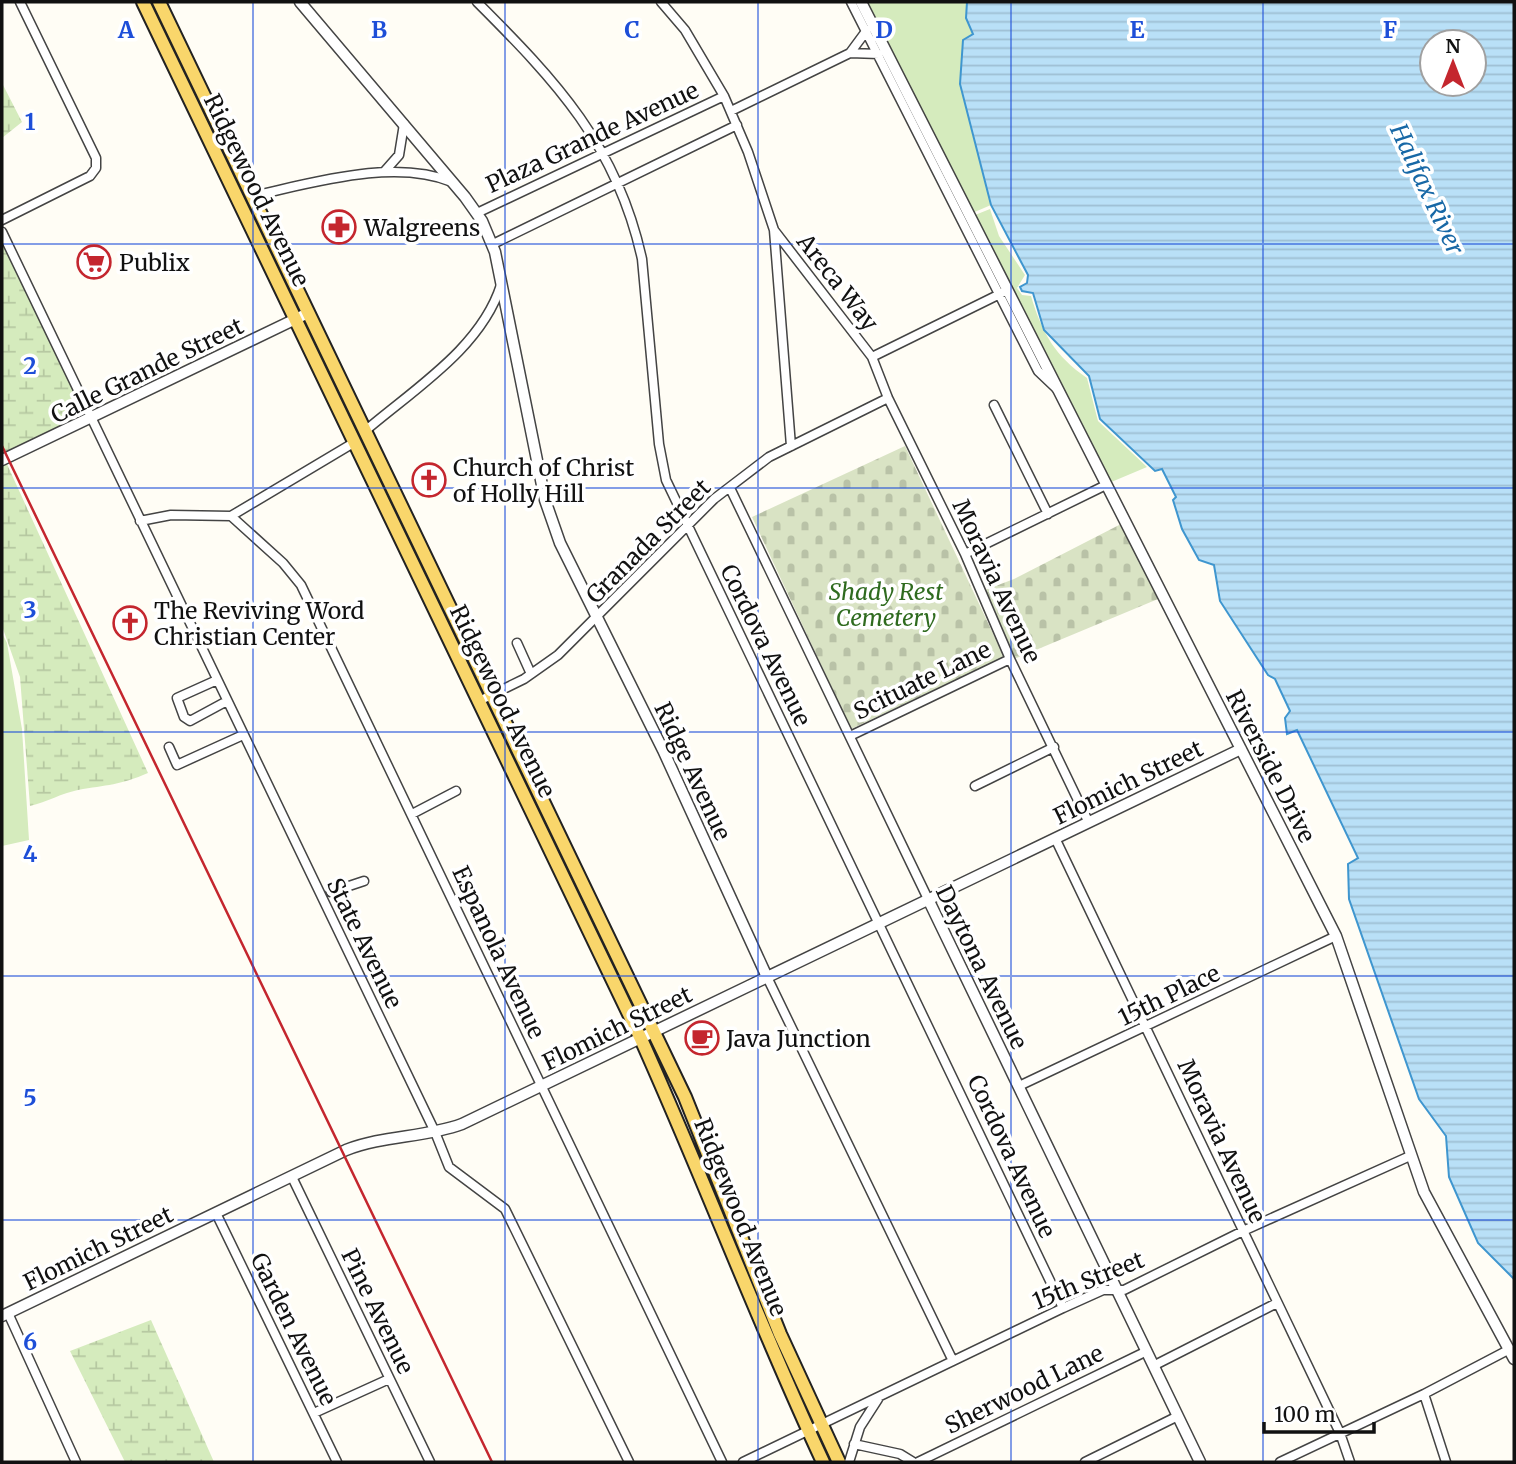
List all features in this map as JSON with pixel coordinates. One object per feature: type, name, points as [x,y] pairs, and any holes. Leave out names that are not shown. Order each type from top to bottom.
[{"type":"main road","name":"Ridgewood Avenue","points":[[143,2],[641,1038],[691,1148],[789,1389],[823,1462]]},
{"type":"main road","name":"Ridgewood Avenue","points":[[159,2],[654,1032],[705,1145],[797,1373],[839,1462]]},
{"type":"main road","points":[[179,77],[200,88]]},
{"type":"street","name":"Ridge Avenue","points":[[300,2],[477,213],[493,243],[545,500],[560,543],[663,750],[767,977],[953,1361]]},
{"type":"street","name":"Cordova Avenue","points":[[477,2],[566,94],[587,124],[616,183],[636,232],[642,258],[664,468],[686,525],[880,923],[1063,1308]]},
{"type":"street","points":[[661,2],[685,30],[724,96],[774,230],[791,446]]},
{"type":"street","points":[[851,2],[869,27],[1005,292],[872,358]]},
{"type":"street","name":"Riverside Drive","points":[[861,2],[869,27],[880,38],[883,55],[964,202],[1005,292],[1059,390],[1336,936],[1350,970],[1424,1192],[1512,1354]]},
{"type":"street","points":[[2,220],[90,176],[96,168],[96,158],[21,3]]},
{"type":"street","name":"Plaza Grande Avenue","points":[[731,111],[850,53],[869,27]]},
{"type":"street","name":"Plaza Grande Avenue","points":[[850,53],[883,55]]},
{"type":"street","name":"Plaza Grande Avenue","points":[[477,213],[724,96]]},
{"type":"street","points":[[384,172],[399,155],[404,124]]},
{"type":"street","points":[[493,243],[737,125]]},
{"type":"street","points":[[253,196],[384,172],[422,172],[452,182]]},
{"type":"street","name":"Areca Way","points":[[774,230],[872,358]]},
{"type":"street","name":"State Avenue","points":[[2,232],[435,1132],[449,1167],[505,1209],[629,1462]]},
{"type":"street","points":[[365,431],[477,332],[495,302],[501,285]]},
{"type":"street","name":"Calle Grande Street","points":[[2,460],[308,313]]},
{"type":"street","name":"Moravia Avenue","points":[[872,358],[888,398],[965,554],[1010,659],[1088,821]]},
{"type":"street","name":"Granada Street","points":[[479,701],[531,674],[558,655],[686,525],[769,457],[888,398]]},
{"type":"street","points":[[994,405],[1048,514]]},
{"type":"street","points":[[140,521],[172,515],[231,516],[355,442]]},
{"type":"street","points":[[965,554],[1106,485]]},
{"type":"street","name":"Daytona Avenue","points":[[730,488],[1200,1462]]},
{"type":"street","name":"Espanola Avenue","points":[[231,516],[283,563],[299,582],[722,1462]]},
{"type":"street","points":[[517,643],[531,674]]},
{"type":"street","name":"Scituate Lane","points":[[850,736],[1010,659]]},
{"type":"street","points":[[217,680],[177,698],[184,717],[190,721],[227,701]]},
{"type":"street","points":[[169,747],[177,765],[243,734]]},
{"type":"street","points":[[975,786],[1054,747]]},
{"type":"street","name":"Flomich Street","points":[[5,1315],[366,1142],[435,1132],[462,1124],[1241,749]]},
{"type":"street","points":[[412,814],[456,791]]},
{"type":"street","name":"Moravia Avenue","points":[[1055,838],[1340,1433],[1350,1462]]},
{"type":"street","points":[[331,892],[364,881]]},
{"type":"street","name":"15th Place","points":[[1018,1086],[1336,936]]},
{"type":"street","name":"15th Street","points":[[743,1462],[1063,1308],[1103,1290],[1124,1290],[1243,1231],[1410,1156]]},
{"type":"street","name":"Pine Avenue","points":[[292,1177],[430,1462]]},
{"type":"street","name":"Garden Avenue","points":[[216,1213],[337,1462]]},
{"type":"street","points":[[1155,1365],[1277,1303]]},
{"type":"street","points":[[5,1315],[76,1462]]},
{"type":"street","name":"Sherwood Lane","points":[[854,1444],[900,1454],[916,1462],[1147,1351]]},
{"type":"street","points":[[1280,1462],[1512,1354]]},
{"type":"street","points":[[314,1413],[389,1379]]},
{"type":"street","points":[[1424,1394],[1446,1462]]},
{"type":"street","points":[[849,1462],[860,1427],[880,1397]]},
{"type":"street","points":[[1085,1462],[1101,1459],[1178,1416]]},
{"type":"green space","points":[[861,2],[967,2],[966,18],[973,34],[984,174],[991,205],[970,214]]},
{"type":"green space","points":[[2,83],[22,122],[2,138]]},
{"type":"green space","points":[[990,209],[999,236],[1025,275],[1017,288],[1022,295],[1031,296],[1045,332],[1058,352],[1087,378],[1098,421],[1147,467],[1109,483],[975,215]]},
{"type":"green space","points":[[2,241],[85,414],[2,455]]},
{"type":"green space","name":"Shady Rest Cemetery","points":[[905,446],[1004,657],[851,729],[752,517]]},
{"type":"green space","points":[[6,462],[148,773],[121,782],[72,791],[30,806],[20,677],[2,626],[2,465]]},
{"type":"green space","points":[[1121,524],[1158,599],[1014,659],[985,590],[1014,579]]},
{"type":"green space","points":[[2,633],[7,643],[22,729],[29,840],[2,846]]},
{"type":"green space","points":[[151,1320],[214,1462],[125,1462],[70,1351]]},
{"type":"water","name":"Halifax River","points":[[967,2],[1514,2],[1514,1279],[1478,1243],[1449,1177],[1446,1136],[1419,1099],[1349,899],[1348,864],[1358,858],[1297,730],[1287,734],[1285,718],[1290,711],[1275,679],[1268,675],[1220,601],[1214,565],[1199,560],[1182,529],[1173,500],[1176,497],[1162,469],[1155,471],[1100,419],[1089,376],[1044,330],[1033,293],[1022,291],[1020,287],[1027,283],[1028,275],[991,205],[960,84],[963,40],[973,34],[966,18]]},
{"type":"railway","points":[[2,446],[492,1462]]},
{"type":"place","name":"Walgreens","points":[[339,227]]},
{"type":"place","name":"Publix","points":[[94,262]]},
{"type":"place","name":"Church of Christ of Holly Hill","points":[[429,480]]},
{"type":"place","name":"The Reviving Word Christian Center","points":[[130,623]]},
{"type":"place","name":"Java Junction","points":[[702,1038]]}]
